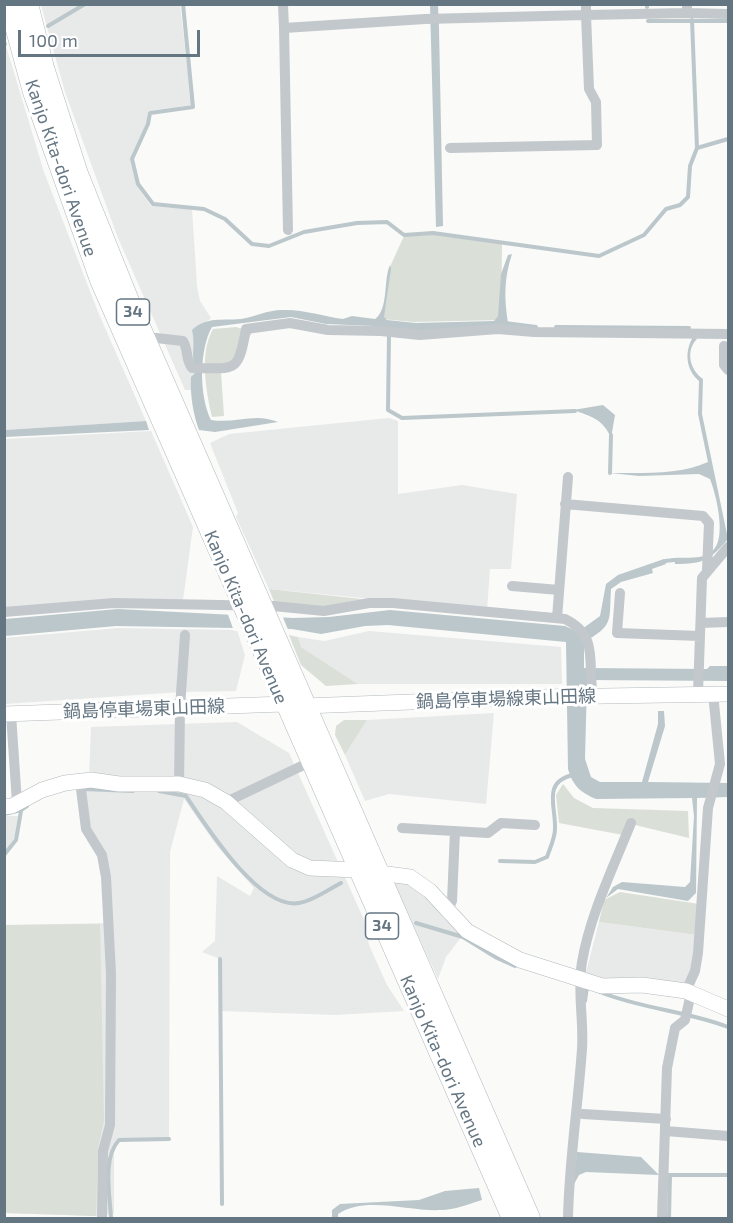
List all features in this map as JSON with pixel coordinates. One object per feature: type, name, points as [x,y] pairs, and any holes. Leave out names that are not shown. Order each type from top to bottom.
[{"type":"highway","name":"Kanjo Kita-dori Avenue","points":[[9,4],[33,92],[100,280],[263,633],[304,706],[530,1218]]},
{"type":"highway","name":"Kanjo Kita-dori Avenue","points":[[28,4],[44,68],[78,174],[252,608]]},
{"type":"highway","name":"Kanjo Kita-dori Avenue","points":[[263,633],[284,704],[512,1218]]},
{"type":"main road","name":"鍋島停車場線東山田線","points":[[284,704],[304,706],[566,696],[591,691],[710,691]]},
{"type":"main road","name":"鍋島停車場東山田線","points":[[8,714],[284,704]]},
{"type":"main road","points":[[11,805],[42,790],[81,786],[179,784],[205,790],[226,802],[292,860],[310,868],[357,870],[410,877],[430,891],[467,931],[520,960],[581,984],[642,985],[689,992],[729,1009]]},
{"type":"street","points":[[283,4],[288,230]]},
{"type":"street","points":[[284,28],[586,10],[687,9],[729,14]]},
{"type":"street","points":[[450,148],[597,145],[596,102],[589,88],[586,10]]},
{"type":"street","points":[[145,340],[156,338],[183,341],[187,348],[187,362],[192,368],[228,368],[236,365],[241,358],[246,329],[290,323],[328,330],[381,331],[420,335],[498,329],[598,333],[729,334]]},
{"type":"street","points":[[724,346],[724,365],[729,370]]},
{"type":"street","points":[[557,618],[568,477]]},
{"type":"street","points":[[565,504],[703,516],[709,523],[714,558],[702,578],[699,664],[710,691],[720,764],[710,800],[702,866],[703,901],[695,971],[686,1015],[675,1028],[667,1068],[663,1218]]},
{"type":"street","points":[[513,586],[559,590]]},
{"type":"street","points":[[620,593],[617,633],[700,636]]},
{"type":"street","points":[[4,612],[114,603],[324,611],[369,603],[393,603],[565,619],[580,628],[590,642],[591,691]]},
{"type":"street","points":[[701,623],[729,622]]},
{"type":"street","points":[[179,784],[180,708],[185,635]]},
{"type":"street","points":[[8,714],[11,805]]},
{"type":"street","points":[[226,802],[310,762]]},
{"type":"street","points":[[81,786],[86,829],[102,855],[107,886],[111,974],[110,1125],[103,1151],[102,1218]]},
{"type":"street","points":[[402,828],[488,833],[501,823],[534,825]]},
{"type":"street","points":[[568,1218],[568,1186],[583,1046],[582,961],[604,891],[630,823]]},
{"type":"street","points":[[447,911],[452,900],[456,831]]},
{"type":"street","points":[[583,1114],[666,1119]]},
{"type":"street","points":[[666,1131],[729,1136]]},
{"type":"shaded area","points":[[41,5],[180,5],[192,105],[148,111],[147,123],[130,160],[137,186],[151,206],[192,209],[197,286],[200,301],[211,318],[202,326],[197,390],[185,390],[118,238],[65,92]]},
{"type":"shaded area","points":[[430,5],[438,5],[439,28],[443,226],[436,227]]},
{"type":"shaded area","points":[[6,46],[44,172],[98,312],[146,421],[5,430]]},
{"type":"shaded area","points":[[433,234],[502,243],[501,320],[414,322],[382,319],[389,269],[404,236]]},
{"type":"shaded area","points":[[512,254],[505,288],[508,323],[504,325],[413,331],[374,326],[326,324],[291,317],[212,327],[205,348],[202,373],[204,399],[211,420],[261,418],[278,422],[215,432],[199,430],[191,384],[191,377],[196,372],[193,361],[192,330],[203,323],[241,319],[282,310],[343,319],[352,316],[375,319],[384,301],[390,265],[384,317],[387,320],[416,323],[494,321],[498,316],[501,274],[508,255]]},
{"type":"shaded area","points":[[236,327],[253,332],[248,339],[242,362],[232,370],[221,372],[224,416],[212,417],[205,372],[206,350],[213,329]]},
{"type":"shaded area","points":[[693,337],[697,339],[690,355],[692,366],[703,379],[702,414],[728,539],[716,552],[700,562],[675,564],[674,558],[702,556],[711,552],[716,546],[720,528],[710,479],[699,474],[639,476],[610,473],[673,471],[708,462],[698,414],[699,381],[691,372],[688,360],[688,349]]},
{"type":"shaded area","points":[[603,405],[615,415],[611,438],[601,423],[573,410]]},
{"type":"shaded area","points":[[389,418],[398,421],[398,494],[462,485],[517,494],[511,569],[490,569],[487,610],[269,589],[236,517],[238,513],[210,443],[229,434]]},
{"type":"shaded area","points":[[146,421],[149,430],[5,437],[5,430]]},
{"type":"shaded area","points":[[151,431],[193,527],[183,600],[5,609],[5,439]]},
{"type":"shaded area","points":[[664,559],[666,564],[652,569],[653,573],[621,582],[611,589],[608,622],[601,631],[584,642],[584,668],[707,669],[710,666],[728,666],[728,681],[587,680],[585,759],[591,777],[600,782],[642,782],[658,724],[658,711],[664,711],[665,726],[648,782],[728,783],[728,797],[697,798],[696,893],[688,901],[618,889],[606,898],[613,887],[622,882],[685,887],[690,882],[694,816],[692,798],[596,799],[581,791],[575,784],[568,769],[566,642],[388,625],[365,626],[321,634],[292,629],[116,626],[5,636],[5,619],[118,609],[293,618],[329,617],[390,610],[565,626],[578,632],[600,616],[606,584],[618,575]]},
{"type":"shaded area","points":[[269,589],[362,599],[317,608],[275,604]]},
{"type":"shaded area","points":[[118,628],[237,630],[245,655],[236,691],[181,692],[5,704],[4,638]]},
{"type":"shaded area","points":[[369,631],[561,647],[562,684],[358,684],[301,647],[298,637],[324,641]]},
{"type":"shaded area","points":[[289,635],[298,637],[301,647],[358,684],[326,686],[301,665]]},
{"type":"shaded area","points":[[494,713],[486,804],[389,794],[365,801],[345,755],[367,720]]},
{"type":"shaded area","points":[[344,720],[367,720],[345,755],[335,735],[336,726]]},
{"type":"shaded area","points":[[237,722],[289,753],[365,922],[369,945],[387,985],[404,1011],[335,1015],[221,1011],[220,959],[202,952],[215,941],[217,876],[250,896],[254,888],[217,846],[184,799],[170,852],[169,1139],[118,1141],[114,1149],[114,1214],[95,1216],[5,1213],[4,925],[111,923],[108,867],[88,828],[83,776],[89,776],[91,727]]},
{"type":"shaded area","points":[[563,784],[574,798],[593,808],[688,811],[689,838],[635,825],[623,835],[559,823],[556,795]]},
{"type":"shaded area","points":[[5,816],[18,816],[15,837],[5,853]]},
{"type":"shaded area","points":[[394,883],[408,883],[424,894],[444,918],[463,935],[446,957],[438,979]]},
{"type":"shaded area","points":[[620,892],[699,904],[697,935],[599,922],[604,900]]},
{"type":"shaded area","points":[[599,922],[697,935],[693,966],[685,986],[603,981],[585,976]]},
{"type":"shaded area","points":[[100,924],[104,1121],[98,1148],[96,1216],[5,1213],[5,925]]},
{"type":"shaded area","points":[[577,1152],[641,1157],[659,1175],[586,1172],[579,1175],[573,1186]]},
{"type":"shaded area","points":[[479,1188],[482,1200],[451,1209],[361,1206],[349,1208],[338,1214],[338,1218],[332,1218],[332,1210],[340,1204],[419,1200],[445,1191]]},
{"type":"pier","points":[[227,612],[282,615],[289,632],[234,631]]},
{"type":"waterway","points":[[48,26],[85,4]]},
{"type":"waterway","points":[[183,4],[193,107],[150,113],[148,124],[132,159],[138,184],[153,204],[204,209],[225,219],[252,244],[269,246],[304,232],[357,223],[387,222],[404,235],[433,233],[599,256],[644,235],[666,209],[680,205],[688,197],[690,166],[697,148],[692,20]]},
{"type":"waterway","points":[[648,21],[728,21]]},
{"type":"waterway","points":[[697,148],[728,139]]},
{"type":"waterway","points":[[505,323],[536,327]]},
{"type":"waterway","points":[[556,327],[689,328]]},
{"type":"waterway","points":[[389,335],[388,410],[402,418],[575,411]]},
{"type":"waterway","points":[[610,473],[611,435]]},
{"type":"waterway","points":[[665,561],[674,560]]},
{"type":"waterway","points":[[500,861],[535,862],[547,857],[555,832],[554,789],[563,778],[573,775]]},
{"type":"waterway","points":[[84,789],[133,791]]},
{"type":"waterway","points":[[159,791],[186,796],[235,863],[251,880],[283,902],[304,902],[341,883]]},
{"type":"waterway","points":[[4,814],[21,810],[27,806]]},
{"type":"waterway","points":[[4,855],[16,840],[21,811]]},
{"type":"waterway","points":[[416,923],[463,937],[515,966]]},
{"type":"waterway","points":[[220,959],[222,1204]]},
{"type":"waterway","points":[[585,1001],[587,987]]},
{"type":"waterway","points":[[600,992],[728,1027]]},
{"type":"waterway","points":[[111,1218],[110,1157],[119,1140],[169,1139]]},
{"type":"waterway","points":[[666,1175],[728,1175]]},
{"type":"waterway","points":[[669,1218],[670,1175]]}]
